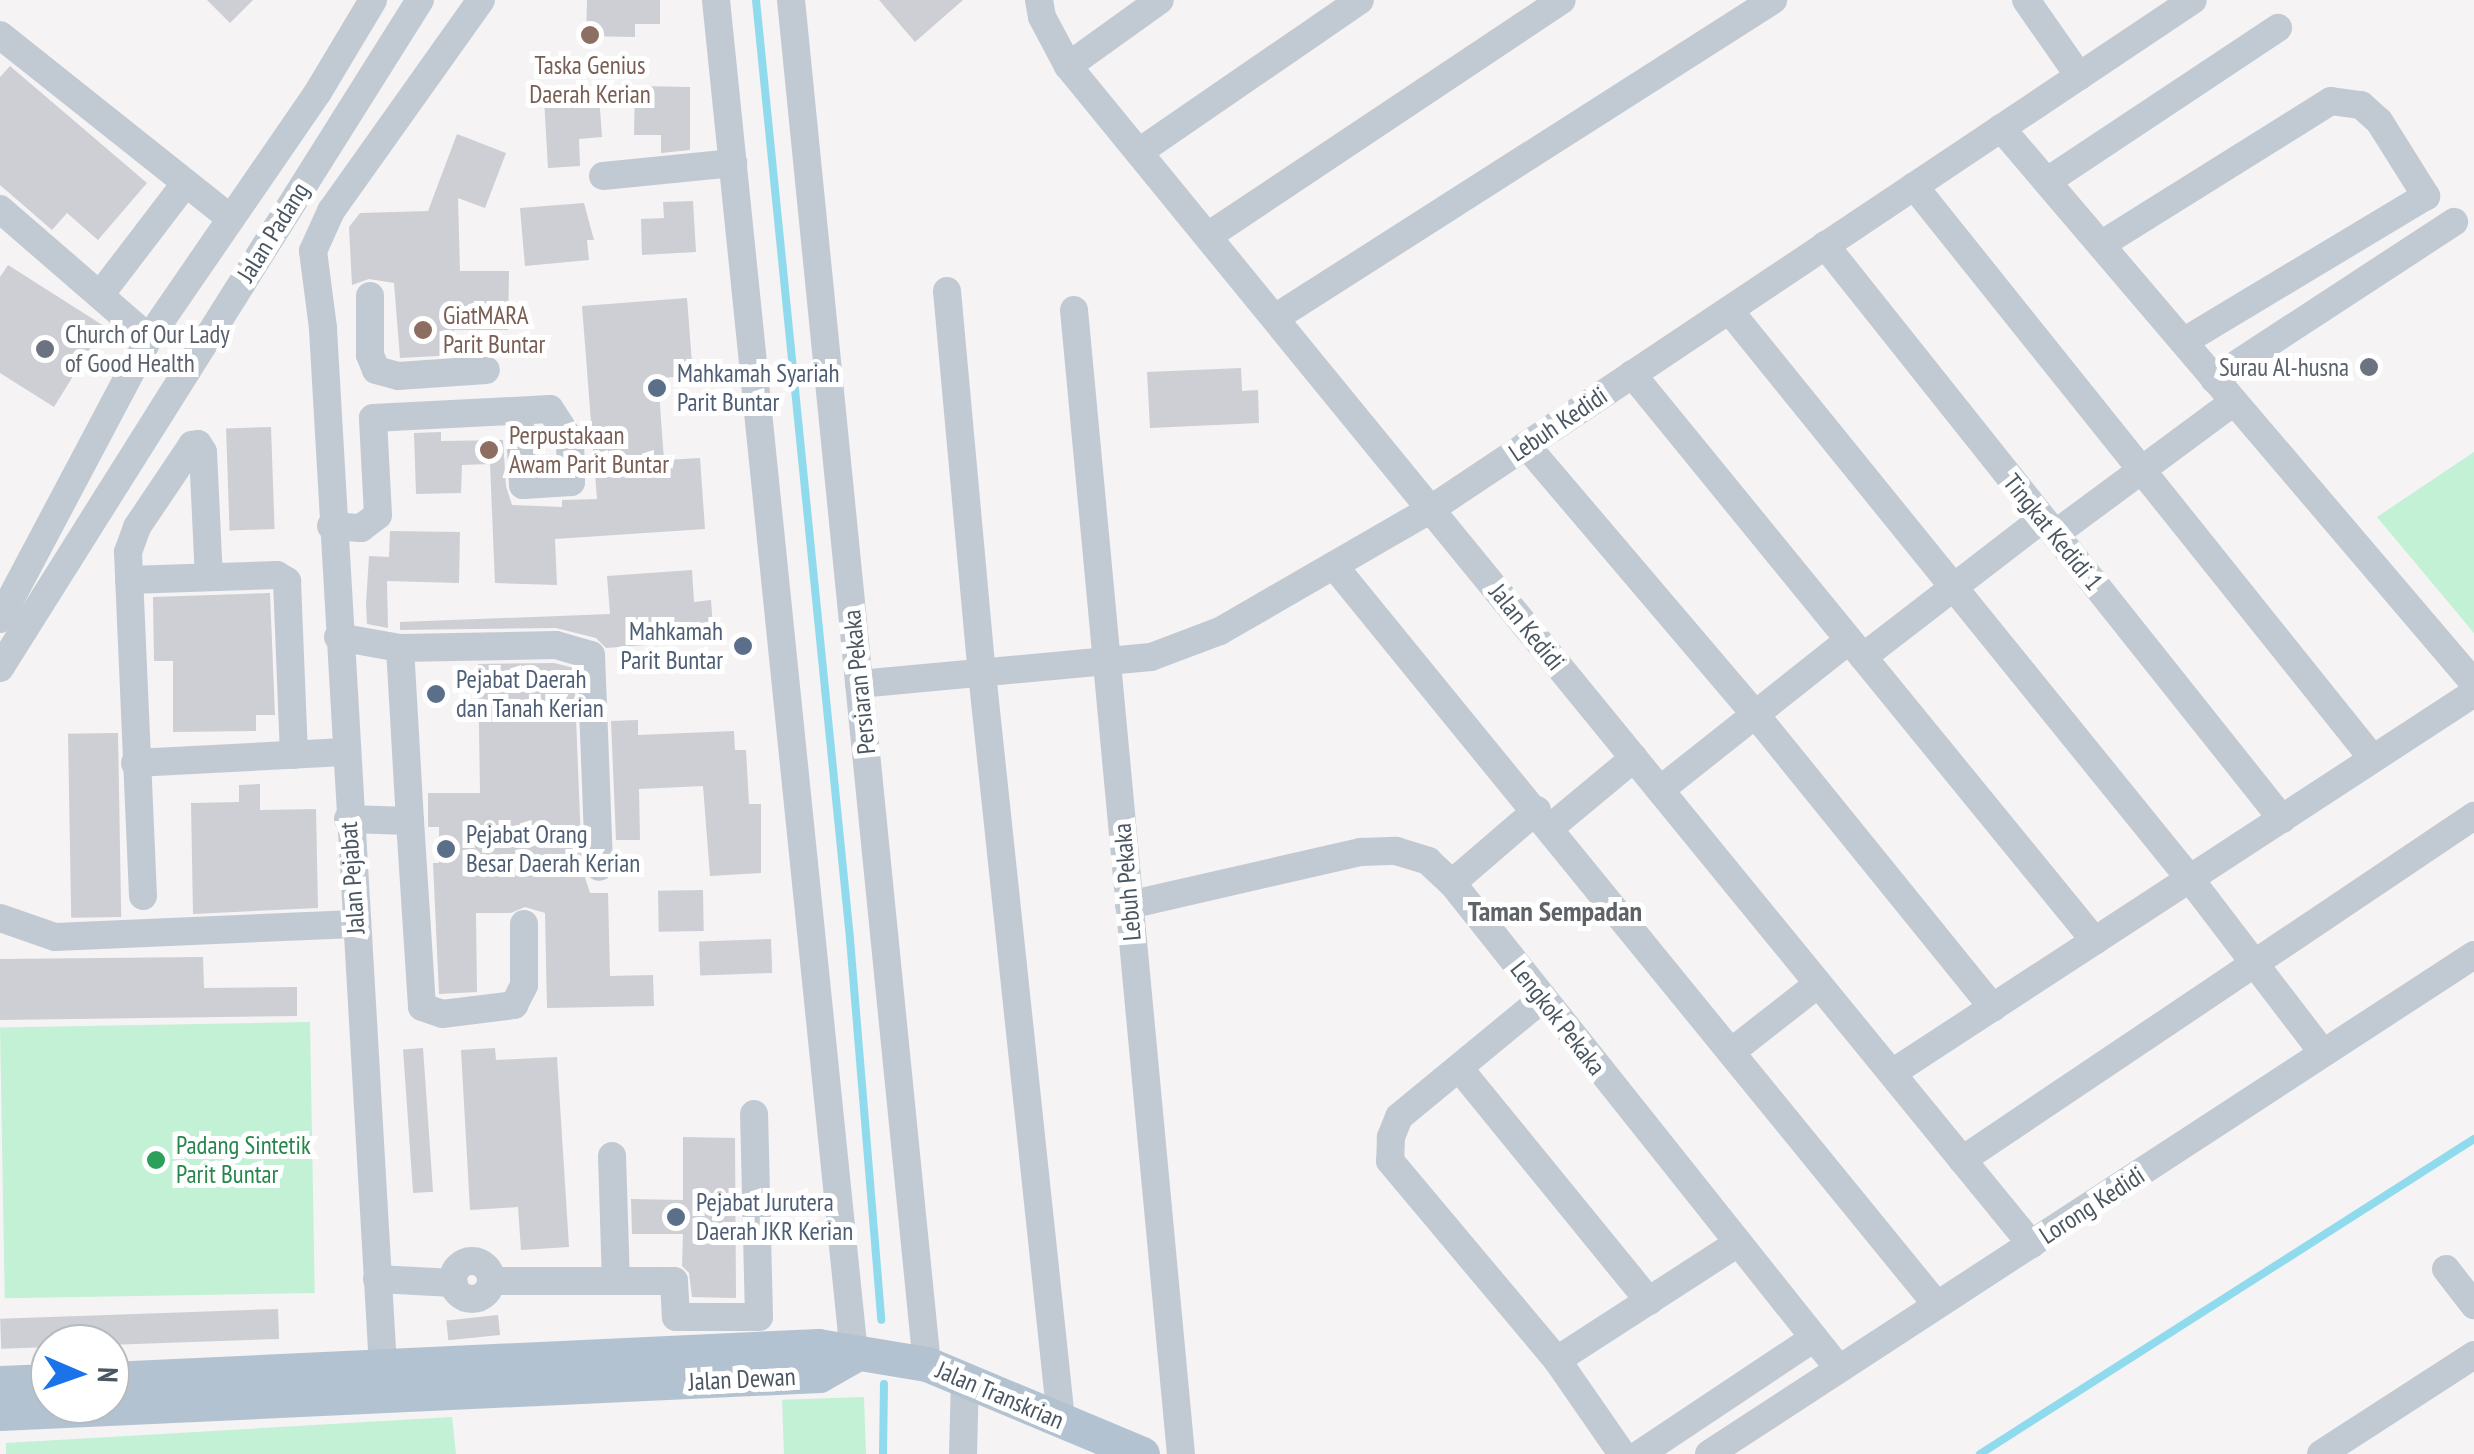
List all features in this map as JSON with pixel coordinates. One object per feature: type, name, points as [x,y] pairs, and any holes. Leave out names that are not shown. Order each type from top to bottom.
[{"type":"main road","name":"Jalan Transkrian","points":[[854,1354],[927,1364],[1142,1454]]},
{"type":"main road","name":"Jalan Dewan","points":[[0,1413],[198,1391],[383,1382],[818,1376],[854,1354]]},
{"type":"main road","points":[[0,1383],[30,1382]]},
{"type":"main road","name":"Jalan Dewan","points":[[130,1382],[198,1391]]},
{"type":"street","points":[[0,619],[149,338],[374,0]]},
{"type":"street","name":"Jalan Padang","points":[[0,668],[420,0]]},
{"type":"street","name":"Jalan Pejabat","points":[[383,1382],[324,360],[312,251],[331,211],[481,0]]},
{"type":"street","points":[[716,0],[854,1354]]},
{"type":"street","name":"Persiaran Pekaka","points":[[791,0],[927,1364]]},
{"type":"street","name":"Jalan Kedidi","points":[[1039,0],[1042,18],[1068,66],[2031,1244]]},
{"type":"street","points":[[1068,66],[1160,0]]},
{"type":"street","points":[[1139,152],[1328,9],[1360,0]]},
{"type":"street","points":[[1208,236],[1562,0]]},
{"type":"street","points":[[1275,318],[1773,0]]},
{"type":"street","points":[[2026,0],[2079,76]]},
{"type":"street","name":"Lebuh Kedidi","points":[[859,684],[1107,662],[1188,647],[1336,567],[1431,509],[2182,3]]},
{"type":"street","points":[[2049,180],[2278,28]]},
{"type":"street","points":[[0,35],[231,219]]},
{"type":"street","points":[[2102,244],[2331,101],[2361,105],[2379,121],[2426,196],[2184,342]]},
{"type":"street","points":[[2001,128],[2474,683]]},
{"type":"street","points":[[603,176],[733,164]]},
{"type":"street","points":[[100,295],[185,184]]},
{"type":"street","points":[[1914,186],[2372,759]]},
{"type":"street","points":[[0,209],[149,338]]},
{"type":"street","points":[[2214,380],[2454,222]]},
{"type":"street","name":"Tingkat Kedidi 1","points":[[1825,246],[2282,819]]},
{"type":"street","points":[[947,291],[982,673],[1061,1420]]},
{"type":"street","points":[[370,296],[370,356],[376,370],[398,376],[486,370]]},
{"type":"street","name":"Lebuh Pekaka","points":[[1074,310],[1180,1454]]},
{"type":"street","points":[[1729,310],[2190,879],[2324,1053]]},
{"type":"street","points":[[324,360],[370,356]]},
{"type":"street","points":[[1632,374],[2096,940]]},
{"type":"street","points":[[1660,790],[1756,714],[2142,470],[2232,403]]},
{"type":"street","points":[[332,526],[361,528],[378,515],[373,418],[519,410]]},
{"type":"street","points":[[143,896],[135,763],[130,537],[192,446],[198,444],[204,452],[209,577]]},
{"type":"street","points":[[1526,445],[1756,714],[1993,1008]]},
{"type":"street","points":[[1336,567],[1937,1305]]},
{"type":"street","points":[[129,580],[277,574],[286,580],[294,755]]},
{"type":"street","points":[[338,638],[400,648],[556,645],[591,655],[599,867]]},
{"type":"street","points":[[400,648],[422,1007],[442,1014],[514,1006],[524,985],[524,924]]},
{"type":"street","points":[[1892,1073],[2474,693]]},
{"type":"street","points":[[135,763],[344,752]]},
{"type":"street","points":[[1452,883],[1634,758]]},
{"type":"street","points":[[1962,1160],[2474,816]]},
{"type":"street","points":[[348,819],[410,820]]},
{"type":"street","name":"Lengkok Pekaka","points":[[1129,905],[1361,852],[1396,851],[1428,861],[1452,883],[1840,1369]]},
{"type":"street","points":[[0,918],[55,937],[355,924]]},
{"type":"street","name":"Lorong Kedidi","points":[[1709,1454],[2474,955]]},
{"type":"street","points":[[1731,1052],[1818,984]]},
{"type":"street","points":[[1542,999],[1400,1116],[1391,1137],[1390,1160],[1557,1360],[1622,1454]]},
{"type":"street","points":[[1458,1068],[1649,1301]]},
{"type":"street","points":[[378,1279],[454,1282],[462,1296],[473,1299],[487,1291],[491,1281],[674,1280],[676,1317],[759,1317],[754,1114]]},
{"type":"street","points":[[612,1156],[616,1280]]},
{"type":"street","points":[[1557,1360],[1738,1243]]},
{"type":"street","points":[[2446,1269],[2474,1305]]},
{"type":"street","points":[[1640,1454],[1814,1338]]},
{"type":"street","points":[[2321,1454],[2474,1355]]},
{"type":"street","points":[[963,1454],[966,1380]]},
{"type":"green space","points":[[2474,452],[2474,633],[2377,517]]},
{"type":"green space","name":"Padang Sintetik Parit Buntar","points":[[310,1022],[315,1293],[5,1298],[0,1027]]},
{"type":"green space","points":[[864,1397],[866,1454],[784,1454],[782,1400]]},
{"type":"green space","points":[[452,1417],[456,1454],[6,1454],[6,1443]]},
{"type":"building","points":[[207,0],[253,0],[230,23]]},
{"type":"building","points":[[587,0],[660,0],[660,24],[635,24],[635,37],[586,36]]},
{"type":"building","points":[[879,0],[963,0],[915,42]]},
{"type":"building","points":[[10,66],[147,183],[98,240],[67,213],[52,230],[0,185],[0,77]]},
{"type":"building","points":[[635,86],[690,87],[690,150],[661,153],[661,135],[634,135]]},
{"type":"building","points":[[599,95],[602,137],[579,139],[580,166],[548,168],[544,99]]},
{"type":"building","points":[[457,134],[506,153],[485,208],[458,198],[460,271],[509,271],[508,330],[454,330],[455,355],[400,358],[394,283],[369,279],[352,285],[349,227],[360,213],[428,211]]},
{"type":"building","points":[[693,201],[696,252],[642,255],[641,219],[664,218],[663,202]]},
{"type":"building","points":[[584,203],[594,240],[587,240],[589,260],[525,266],[520,208]]},
{"type":"building","name":"Church of Our Lady of Good Health","points":[[8,265],[104,326],[54,407],[0,373],[0,277]]},
{"type":"building","points":[[687,298],[693,376],[658,378],[664,460],[700,458],[705,529],[555,539],[557,585],[495,583],[490,464],[462,465],[461,493],[416,494],[414,433],[441,432],[441,441],[503,440],[506,486],[512,505],[562,507],[562,500],[597,499],[582,306]]},
{"type":"building","points":[[1241,368],[1242,391],[1258,390],[1259,423],[1150,428],[1147,372]]},
{"type":"building","points":[[271,427],[275,529],[230,531],[226,429]]},
{"type":"building","points":[[390,531],[460,532],[459,583],[387,581],[388,628],[367,624],[366,604],[369,556],[389,557]]},
{"type":"building","points":[[692,570],[694,602],[711,600],[714,640],[606,648],[596,638],[556,628],[400,630],[400,622],[610,614],[607,576]]},
{"type":"building","points":[[270,593],[275,715],[256,715],[256,731],[173,732],[173,661],[154,661],[153,597]]},
{"type":"building","points":[[554,663],[574,668],[582,868],[590,893],[608,893],[610,976],[653,975],[654,1006],[547,1008],[545,913],[525,907],[511,913],[476,913],[477,992],[439,994],[433,863],[439,863],[439,827],[428,827],[428,793],[480,793],[478,664]]},
{"type":"building","points":[[638,720],[638,735],[734,731],[735,750],[746,750],[749,804],[761,804],[761,873],[710,876],[703,786],[639,789],[640,840],[616,840],[611,721]]},
{"type":"building","points":[[118,733],[121,917],[71,918],[68,734]]},
{"type":"building","points":[[260,784],[260,810],[316,809],[318,908],[193,914],[191,803],[239,802],[239,785]]},
{"type":"building","points":[[703,890],[704,931],[659,932],[658,891]]},
{"type":"building","points":[[771,939],[772,973],[700,975],[699,942]]},
{"type":"building","points":[[203,957],[204,988],[297,987],[297,1016],[0,1020],[0,959]]},
{"type":"building","points":[[423,1048],[433,1192],[413,1193],[403,1049]]},
{"type":"building","points":[[495,1048],[496,1060],[557,1057],[569,1247],[521,1250],[518,1207],[470,1210],[461,1050]]},
{"type":"building","points":[[683,1137],[735,1138],[736,1298],[692,1297],[689,1273],[682,1266],[683,1234],[632,1234],[631,1199],[683,1200]]},
{"type":"building","points":[[278,1309],[279,1339],[130,1344],[130,1324],[30,1324],[30,1348],[1,1349],[0,1319]]},
{"type":"building","points":[[498,1315],[500,1335],[448,1340],[446,1320]]},
{"type":"waterway","points":[[756,0],[850,939],[881,1320]]},
{"type":"waterway","points":[[1980,1454],[2474,1139]]},
{"type":"waterway","points":[[883,1454],[884,1384]]},
{"type":"place","name":"Taska Genius Daerah Kerian","points":[[590,35]]},
{"type":"place","name":"GiatMARA Parit Buntar","points":[[423,330]]},
{"type":"place","name":"Church of Our Lady of Good Health","points":[[45,349]]},
{"type":"place","name":"Surau Al-husna","points":[[2369,367]]},
{"type":"place","name":"Mahkamah Syariah Parit Buntar","points":[[657,388]]},
{"type":"place","name":"Perpustakaan Awam Parit Buntar","points":[[489,450]]},
{"type":"place","name":"Mahkamah Parit Buntar","points":[[743,646]]},
{"type":"place","name":"Pejabat Daerah dan Tanah Kerian","points":[[436,694]]},
{"type":"place","name":"Pejabat Orang Besar Daerah Kerian","points":[[446,849]]},
{"type":"place","name":"Padang Sintetik Parit Buntar","points":[[156,1160]]},
{"type":"place","name":"Pejabat Jurutera Daerah JKR Kerian","points":[[676,1217]]},
{"type":"district","name":"Taman Sempadan","points":[[1555,911]]}]
